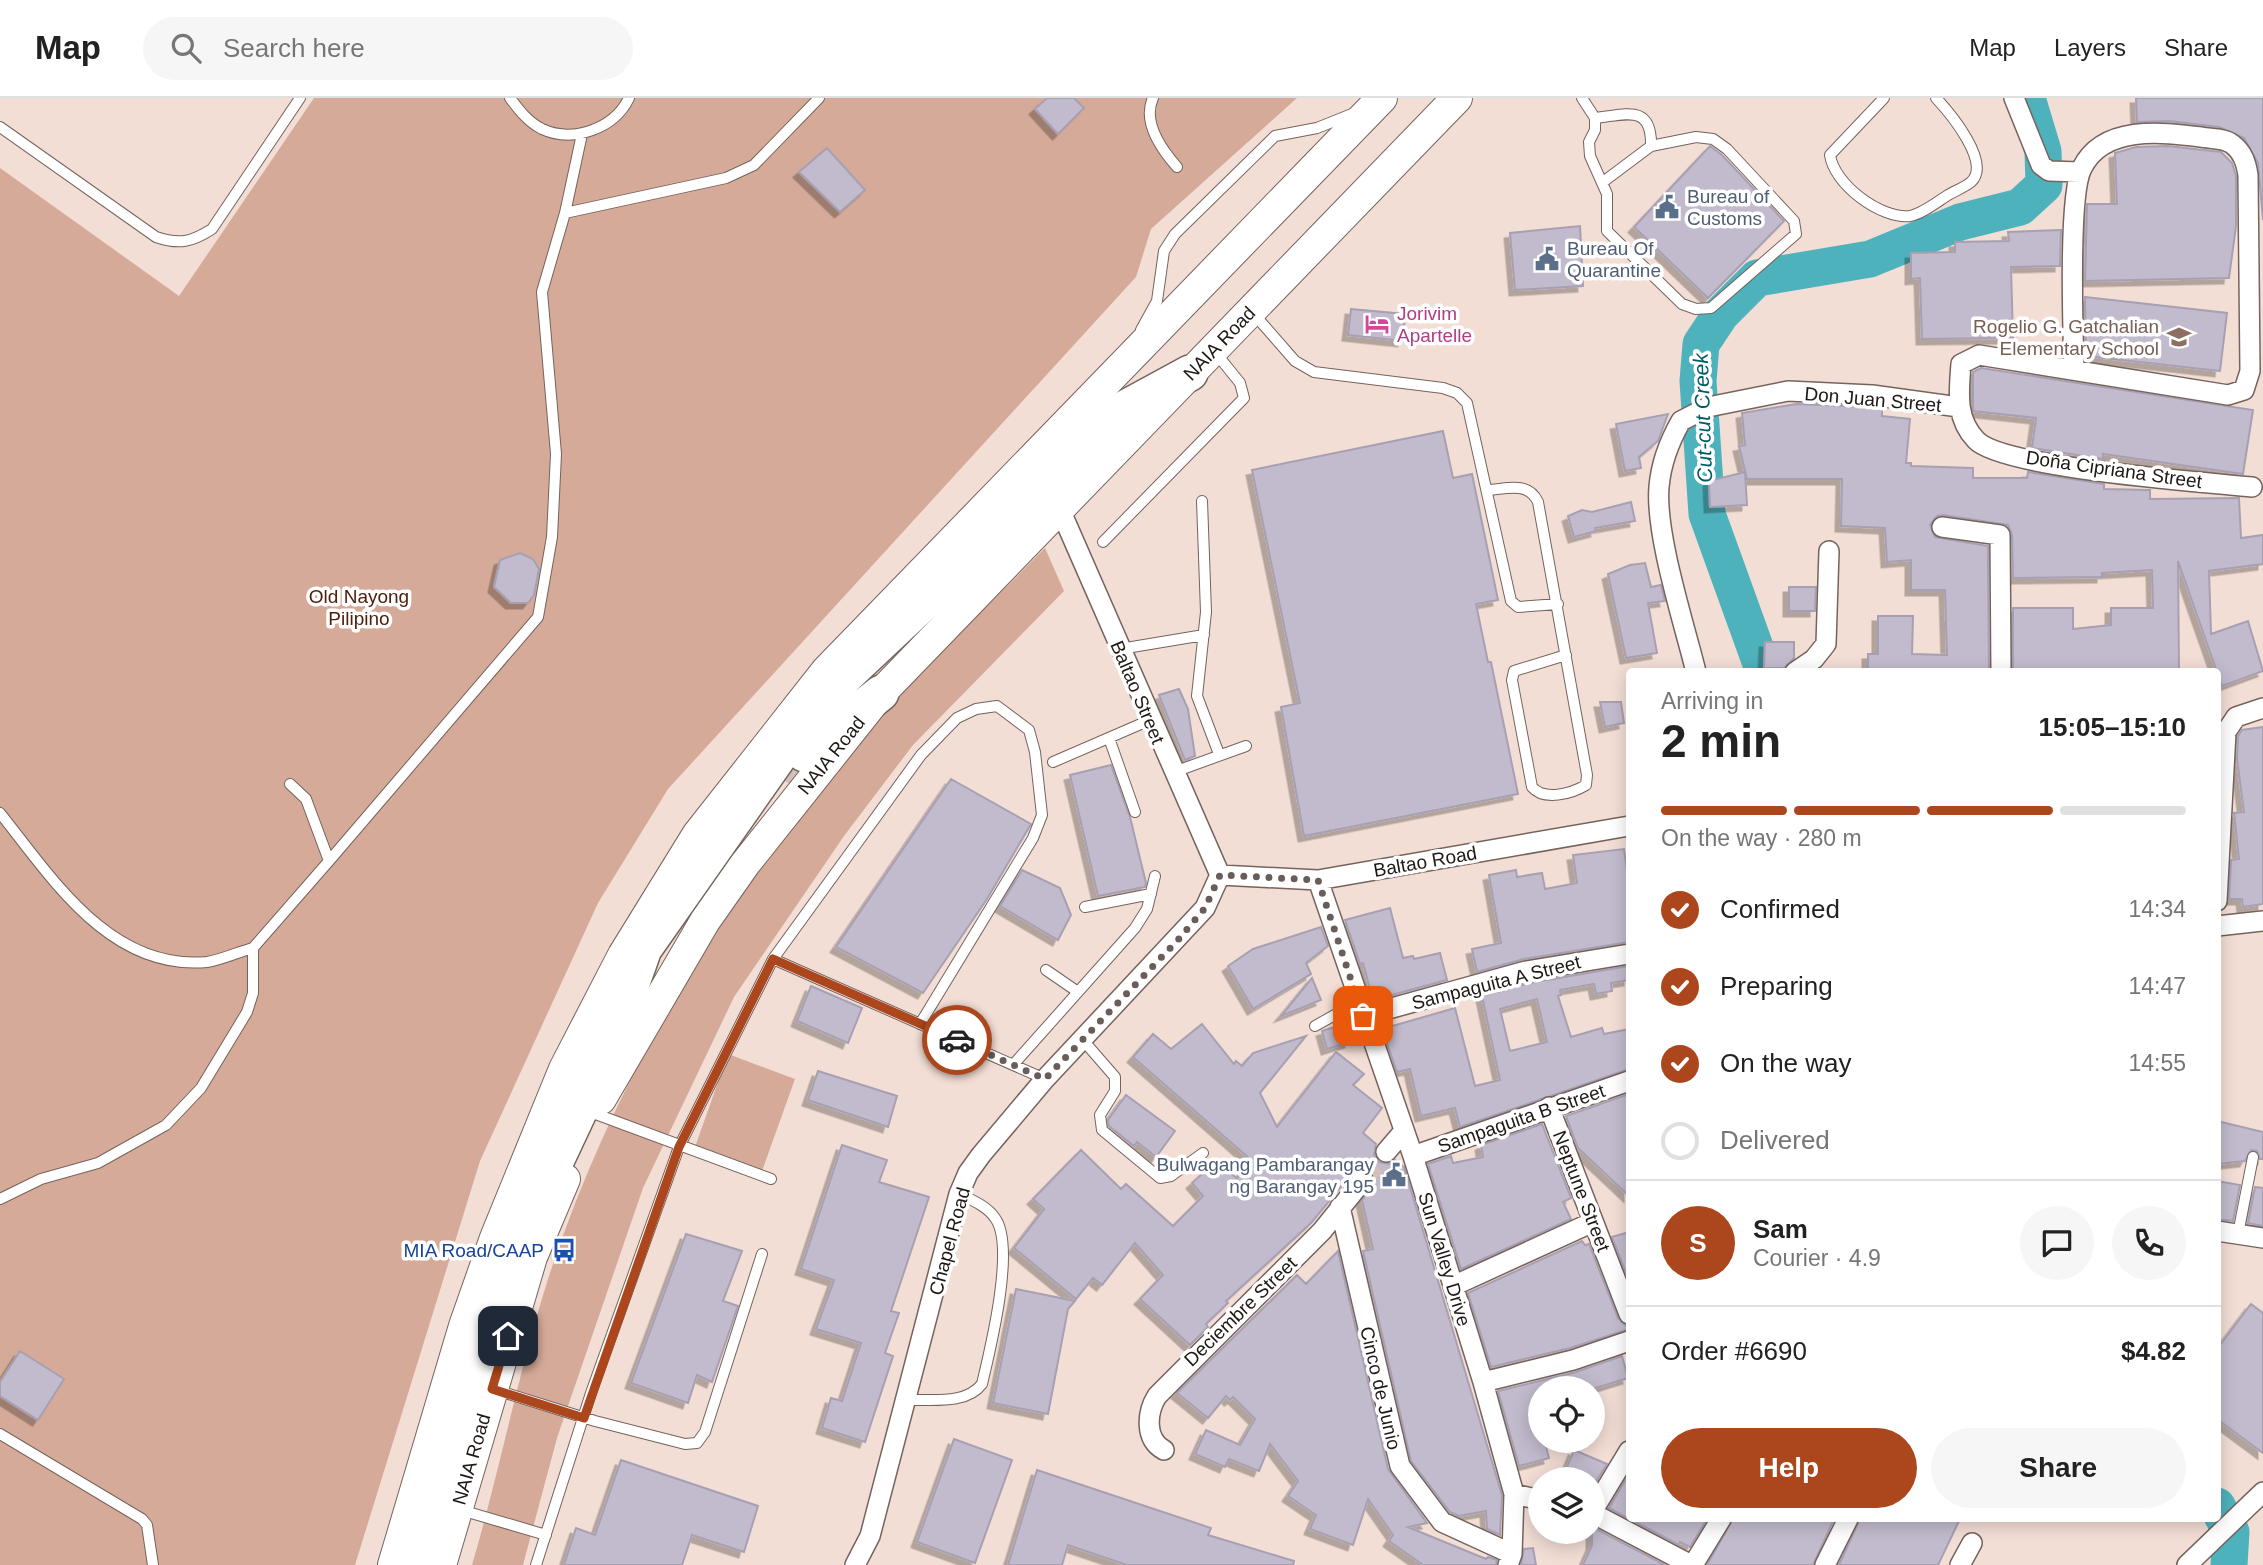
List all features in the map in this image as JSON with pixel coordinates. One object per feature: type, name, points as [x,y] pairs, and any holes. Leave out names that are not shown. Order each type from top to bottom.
[{"type":"highway","points":[[421,1565],[476,1375],[525,1227],[592,1097],[644,949],[785,748],[834,688],[999,532],[1109,417],[1201,361]]},
{"type":"highway","points":[[622,1017],[692,910],[794,768],[881,693]]},
{"type":"main road","name":"NAIA Road","points":[[441,1565],[532,1257],[592,1097],[705,921],[745,864],[881,693],[1457,98]]},
{"type":"main road","points":[[393,1565],[464,1326],[495,1238],[564,1069],[622,956],[697,835],[826,671],[1381,99]]},
{"type":"street","points":[[2014,98],[2045,168],[2080,172],[2076,204],[2074,370]]},
{"type":"street","name":"Don Juan Street","points":[[1695,668],[1661,520],[1659,489],[1670,440],[1687,416],[1708,407],[1788,391],[1872,395],[1959,407],[1961,364],[1979,355],[2228,395],[2244,390],[2250,371],[2249,176],[2245,159],[2230,142],[2166,133],[2115,138],[2097,147],[2080,172]]},
{"type":"street","name":"Doña Cipriana Street","points":[[1959,407],[1967,429],[1990,451],[2080,469],[2252,487]]},
{"type":"street","name":"Baltao Street","points":[[1059,507],[1173,773],[1220,875]]},
{"type":"street","points":[[1942,527],[2000,535],[2001,668]]},
{"type":"street","points":[[1801,668],[1814,659],[1826,644],[1829,551]]},
{"type":"street","points":[[2221,826],[2226,732],[2236,717],[2263,708]]},
{"type":"street","name":"Baltao Road","points":[[1220,875],[1318,880],[1626,827]]},
{"type":"street","name":"Chapel Road","points":[[855,1565],[870,1536],[959,1194],[968,1173],[1045,1079],[1205,908],[1220,875]]},
{"type":"street","name":"Sun Valley Drive","points":[[1318,880],[1413,1156],[1483,1382],[1514,1494],[1510,1559]]},
{"type":"street","points":[[2221,926],[2263,921]]},
{"type":"street","name":"Sampaguita A Street","points":[[1361,1009],[1526,971],[1626,954]]},
{"type":"street","name":"Sampaguita B Street","points":[[1413,1156],[1626,1082]]},
{"type":"street","name":"Neptune Street","points":[[1549,1107],[1626,1306]]},
{"type":"street","points":[[1386,1152],[1404,1131]]},
{"type":"street","name":"Deciembre Street","points":[[1164,1450],[1153,1440],[1149,1424],[1157,1395],[1322,1231],[1363,1180]]},
{"type":"street","name":"Cinco de Junio","points":[[1340,1207],[1400,1466],[1442,1522],[1510,1559]]},
{"type":"street","points":[[1453,1286],[1593,1222]]},
{"type":"street","points":[[2221,1231],[2263,1238]]},
{"type":"street","points":[[1483,1382],[1573,1360],[1626,1342]]},
{"type":"street","points":[[1605,1491],[1626,1456]]},
{"type":"street","points":[[2187,1565],[2263,1492]]},
{"type":"street","points":[[1514,1494],[1528,1497]]},
{"type":"street","points":[[1605,1520],[1692,1565],[1719,1522]]},
{"type":"street","points":[[1825,1565],[1846,1522]]},
{"type":"street","points":[[1960,1565],[1972,1543]]},
{"type":"lane","points":[[0,127],[156,237],[176,244],[196,239],[212,229],[300,98]]},
{"type":"lane","points":[[510,98],[523,115],[542,129],[565,134],[582,134],[609,122],[629,98]]},
{"type":"lane","points":[[565,213],[726,178],[754,164],[819,98]]},
{"type":"lane","points":[[1153,98],[1150,105],[1152,126],[1160,148],[1177,167]]},
{"type":"lane","points":[[1582,98],[1595,118],[1595,130],[1589,142],[1590,156],[1607,194],[1607,232],[1612,240],[1682,304],[1696,309],[1711,308],[1794,239],[1796,234],[1794,221],[1713,139],[1696,137],[1651,146],[1603,182]]},
{"type":"lane","points":[[1884,98],[1830,155],[1831,163],[1858,195],[1882,213],[1914,216],[1973,181],[1977,170],[1977,160],[1964,133],[1936,98]]},
{"type":"lane","points":[[1121,367],[1157,301],[1164,251],[1175,234],[1275,136],[1339,121],[1381,99]]},
{"type":"lane","points":[[1595,118],[1633,113],[1642,117],[1650,128],[1651,146]]},
{"type":"lane","points":[[0,813],[65,895],[112,938],[158,958],[207,962],[253,948],[329,861],[538,617],[552,537],[556,454],[542,292],[565,213],[582,134]]},
{"type":"lane","points":[[1251,310],[1295,361],[1314,372],[1443,388],[1457,393],[1467,404],[1511,601],[1518,607],[1558,604]]},
{"type":"lane","points":[[1103,542],[1244,398],[1240,383],[1201,361]]},
{"type":"lane","points":[[1487,490],[1525,487],[1534,493],[1558,604],[1587,775],[1586,785],[1577,790],[1545,796],[1532,788],[1511,680],[1514,671],[1524,666],[1566,655]]},
{"type":"lane","points":[[1202,501],[1206,612],[1197,696],[1219,754]]},
{"type":"lane","points":[[1120,649],[1204,635]]},
{"type":"lane","points":[[536,1565],[584,1418],[679,1147],[773,959],[920,755],[957,718],[976,709],[997,706],[1029,730],[1041,786],[1042,815],[1032,838],[920,1024]]},
{"type":"lane","points":[[1053,762],[1150,720]]},
{"type":"lane","points":[[1109,738],[1135,812]]},
{"type":"lane","points":[[1173,773],[1246,746]]},
{"type":"lane","points":[[290,784],[306,799],[329,861]]},
{"type":"lane","points":[[1013,1065],[1135,928],[1147,909],[1155,876]]},
{"type":"lane","points":[[1084,907],[1151,894]]},
{"type":"lane","points":[[0,1199],[41,1179],[98,1163],[166,1125],[201,1088],[247,1012],[253,993],[253,948]]},
{"type":"lane","points":[[773,959],[1045,1079]]},
{"type":"lane","points":[[1046,970],[1078,992]]},
{"type":"lane","points":[[1315,1026],[1361,1009]]},
{"type":"lane","points":[[1082,1039],[1115,1077],[1115,1091],[1100,1115],[1102,1130],[1160,1178],[1171,1176],[1203,1153]]},
{"type":"lane","points":[[592,1097],[679,1147],[771,1179]]},
{"type":"lane","points":[[2238,1234],[2253,1157]]},
{"type":"lane","points":[[907,1399],[963,1398],[974,1395],[982,1384],[1006,1253],[1001,1228],[995,1217],[981,1205],[959,1194]]},
{"type":"lane","points":[[492,1389],[584,1418],[685,1444],[697,1443],[705,1432],[762,1254]]},
{"type":"lane","points":[[0,1434],[142,1519],[147,1525],[153,1565]]},
{"type":"lane","points":[[457,1508],[546,1535]]},
{"type":"green space","name":"Old Nayong Pilipino","points":[[314,98],[1297,98],[1151,229],[1136,277],[668,789],[598,903],[480,1161],[355,1565],[0,1565],[0,168],[179,296]]},
{"type":"green space","points":[[1045,548],[1064,591],[913,745],[844,836],[734,997],[643,1188],[557,1438],[523,1565],[472,1565],[528,1347],[549,1276],[577,1199],[645,1052],[685,981],[775,846],[825,781],[918,675]]},
{"type":"green space","points":[[728,1054],[795,1079],[762,1171],[695,1147]]},
{"type":"building","points":[[1047,98],[1074,98],[1084,108],[1058,134],[1035,109]]},
{"type":"building","points":[[2136,98],[2263,98],[2263,220],[2258,163],[2244,138],[2219,127],[2169,121],[2137,122]]},
{"type":"building","points":[[1710,146],[1722,155],[1784,221],[1708,298],[1634,227]]},
{"type":"building","points":[[2168,146],[2221,152],[2232,163],[2236,176],[2236,226],[2229,278],[2085,281],[2087,204],[2117,204],[2115,153],[2136,147]]},
{"type":"building","points":[[827,148],[865,190],[840,212],[799,172]]},
{"type":"building","name":"Bureau Of Quarantine","points":[[1580,226],[1583,286],[1515,290],[1510,233]]},
{"type":"building","points":[[2061,230],[2060,266],[2011,267],[2013,338],[1922,339],[1920,278],[1911,279],[1911,253],[1955,252],[1955,242],[2009,241],[2008,232]]},
{"type":"building","name":"Rogelio G. Gatchalian Elementary School","points":[[2085,297],[2227,313],[2220,371],[2086,356]]},
{"type":"building","name":"Jorivim Apartelle","points":[[1351,309],[1405,314],[1403,341],[1348,335]]},
{"type":"building","points":[[1981,368],[2253,410],[2243,474],[2103,454],[2103,459],[2032,448],[2036,418],[1973,411],[1973,372]]},
{"type":"building","points":[[1796,404],[1871,407],[1882,409],[1882,416],[1910,419],[1906,463],[1911,463],[1911,466],[1973,468],[1973,478],[2027,478],[2028,472],[2104,484],[2104,489],[2150,490],[2150,499],[2239,498],[2241,538],[2263,535],[2263,564],[2209,571],[2211,634],[2248,621],[2263,671],[2222,686],[2221,668],[2216,668],[2178,561],[2179,668],[2013,668],[2013,608],[2073,608],[2073,629],[2111,625],[2111,608],[2153,608],[2152,570],[2102,573],[2102,577],[2013,578],[2012,535],[2008,525],[1943,515],[1937,516],[1930,525],[1935,537],[1988,546],[1989,668],[1868,668],[1868,654],[1878,654],[1878,616],[1913,616],[1912,654],[1947,655],[1945,590],[1911,590],[1911,560],[1887,562],[1885,528],[1841,526],[1842,479],[1747,479],[1739,446],[1745,445],[1742,413]]},
{"type":"building","points":[[1668,414],[1658,441],[1639,457],[1641,468],[1625,471],[1616,424]]},
{"type":"building","points":[[1443,431],[1453,478],[1472,474],[1498,600],[1476,604],[1488,662],[1491,662],[1518,794],[1304,836],[1281,707],[1300,703],[1252,470]]},
{"type":"building","points":[[1745,472],[1747,505],[1710,507],[1709,481]]},
{"type":"building","points":[[1631,502],[1635,521],[1595,528],[1596,531],[1574,537],[1568,516],[1582,510],[1592,512]]},
{"type":"building","points":[[520,553],[533,559],[539,569],[534,595],[528,603],[511,603],[494,587],[500,560]]},
{"type":"building","points":[[1645,563],[1651,587],[1661,585],[1665,601],[1648,603],[1657,653],[1626,658],[1608,574],[1630,565]]},
{"type":"building","points":[[1789,587],[1816,587],[1815,611],[1789,611]]},
{"type":"building","points":[[1765,642],[1794,642],[1794,658],[1784,668],[1764,668]]},
{"type":"building","points":[[1179,689],[1188,709],[1195,756],[1185,760],[1159,695]]},
{"type":"building","points":[[1600,702],[1621,702],[1624,723],[1605,727]]},
{"type":"building","points":[[2263,727],[2263,904],[2243,907],[2242,899],[2229,899],[2231,860],[2239,859],[2234,813],[2244,812],[2237,759],[2238,736],[2242,730]]},
{"type":"building","points":[[1111,765],[1130,817],[1146,883],[1145,887],[1098,896],[1070,775]]},
{"type":"building","points":[[951,779],[1031,824],[987,899],[923,993],[836,947]]},
{"type":"building","points":[[1624,849],[1626,942],[1524,959],[1477,972],[1472,949],[1501,943],[1489,875],[1516,870],[1517,877],[1542,873],[1545,889],[1577,883],[1573,855]]},
{"type":"building","points":[[1022,870],[1060,888],[1071,915],[1058,940],[1000,906]]},
{"type":"building","points":[[1390,908],[1403,958],[1413,956],[1414,959],[1440,953],[1447,980],[1373,1000],[1363,963],[1360,964],[1345,920]]},
{"type":"building","points":[[1321,927],[1328,946],[1306,963],[1311,974],[1253,1009],[1228,966],[1253,949]]},
{"type":"building","points":[[1626,967],[1626,980],[1611,983],[1612,991],[1596,994],[1594,984],[1560,990],[1561,995],[1558,996],[1571,1037],[1602,1028],[1604,1034],[1626,1030],[1626,1070],[1460,1127],[1455,1108],[1421,1116],[1410,1069],[1397,1072],[1382,1029],[1455,1008],[1475,1086],[1500,1080],[1482,996],[1529,983]],"holes":[[[1537,999],[1547,1042],[1510,1051],[1500,1009]]]},
{"type":"building","points":[[1312,978],[1321,1000],[1281,1016]]},
{"type":"building","points":[[811,986],[862,1008],[848,1043],[797,1021]]},
{"type":"building","points":[[1202,1024],[1234,1064],[1236,1061],[1242,1066],[1253,1053],[1306,1036],[1260,1093],[1277,1127],[1336,1052],[1364,1074],[1353,1085],[1382,1108],[1363,1133],[1376,1144],[1374,1155],[1379,1162],[1389,1164],[1395,1160],[1404,1167],[1502,1495],[1500,1535],[1487,1529],[1486,1511],[1459,1516],[1450,1512],[1411,1461],[1363,1251],[1373,1249],[1362,1200],[1375,1183],[1370,1170],[1359,1168],[1353,1172],[1312,1222],[1226,1301],[1228,1303],[1206,1324],[1208,1327],[1190,1345],[1140,1299],[1163,1275],[1135,1243],[1102,1285],[1093,1278],[1076,1299],[1014,1248],[1044,1209],[1033,1199],[1081,1150],[1121,1189],[1126,1184],[1173,1226],[1203,1196],[1192,1183],[1215,1162],[1237,1178],[1251,1160],[1133,1057],[1153,1034],[1171,1049]]},
{"type":"building","points":[[1344,1024],[1350,1042],[1327,1049],[1322,1031]]},
{"type":"building","points":[[818,1071],[897,1096],[888,1127],[808,1100]]},
{"type":"building","points":[[1126,1095],[1175,1131],[1156,1157],[1137,1142],[1134,1146],[1109,1126],[1108,1120]]},
{"type":"building","points":[[1626,1095],[1626,1193],[1578,1148],[1566,1116]]},
{"type":"building","points":[[2221,1122],[2263,1132],[2263,1159],[2260,1159],[2257,1151],[2251,1150],[2245,1161],[2221,1164]]},
{"type":"building","points":[[1542,1124],[1571,1198],[1563,1202],[1571,1219],[1461,1269],[1428,1164],[1451,1156],[1453,1163],[1483,1157],[1481,1145]]},
{"type":"building","points":[[842,1145],[887,1160],[879,1182],[929,1197],[891,1311],[899,1313],[885,1353],[893,1356],[865,1442],[822,1428],[831,1398],[842,1401],[861,1343],[816,1329],[834,1280],[801,1269]]},
{"type":"building","points":[[2221,1182],[2240,1185],[2233,1221],[2221,1220]]},
{"type":"building","points":[[2255,1187],[2263,1188],[2263,1226],[2248,1223]]},
{"type":"building","points":[[1626,1233],[1626,1273],[1612,1237]]},
{"type":"building","points":[[686,1234],[742,1251],[723,1301],[738,1306],[712,1382],[697,1375],[688,1403],[631,1383]]},
{"type":"building","points":[[1582,1241],[1585,1245],[1589,1244],[1618,1318],[1626,1326],[1626,1330],[1570,1348],[1491,1367],[1468,1293]]},
{"type":"building","points":[[1338,1251],[1388,1469],[1427,1523],[1408,1527],[1486,1559],[1488,1557],[1497,1560],[1496,1565],[1423,1565],[1389,1541],[1393,1535],[1368,1499],[1353,1545],[1310,1529],[1316,1515],[1288,1496],[1298,1481],[1270,1444],[1259,1471],[1229,1459],[1225,1467],[1195,1454],[1206,1430],[1240,1445],[1255,1419],[1233,1397],[1230,1400],[1226,1396],[1208,1418],[1177,1393],[1297,1275],[1306,1284]]},
{"type":"building","points":[[1016,1289],[1075,1301],[1068,1309],[1048,1414],[993,1403]]},
{"type":"building","points":[[2251,1304],[2263,1313],[2263,1453],[2221,1422],[2221,1344]]},
{"type":"building","points":[[20,1351],[64,1379],[38,1420],[0,1396],[0,1382]]},
{"type":"building","points":[[1622,1356],[1626,1371],[1626,1379],[1605,1385],[1605,1376],[1560,1376]]},
{"type":"building","points":[[1528,1384],[1528,1453],[1548,1453],[1549,1458],[1519,1466],[1498,1391]]},
{"type":"building","points":[[954,1439],[1012,1460],[975,1563],[917,1542]]},
{"type":"building","points":[[1573,1453],[1581,1453],[1607,1464],[1605,1467],[1567,1467]]},
{"type":"building","points":[[621,1460],[758,1506],[744,1552],[692,1535],[682,1565],[564,1565],[576,1528],[595,1535]]},
{"type":"building","points":[[1037,1470],[1211,1528],[1208,1535],[1294,1561],[1293,1565],[1127,1565],[1068,1545],[1062,1565],[1008,1565]]},
{"type":"building","points":[[1626,1479],[1626,1517],[1609,1508]]},
{"type":"building","points":[[1636,1522],[1705,1522],[1690,1547],[1680,1542],[1679,1545]]},
{"type":"building","points":[[1731,1522],[1833,1522],[1813,1565],[1707,1565]]},
{"type":"building","points":[[1859,1522],[1959,1522],[1938,1565],[1839,1565]]},
{"type":"building","points":[[1605,1534],[1665,1565],[1583,1565],[1592,1545],[1605,1544]]},
{"type":"building","points":[[1533,1548],[1536,1565],[1521,1565],[1524,1549]]},
{"type":"waterway","name":"Cut-cut Creek","points":[[1763,668],[1707,514],[1698,381],[1701,344],[1721,314],[1757,278],[1870,259],[1960,222],[2020,207],[2044,185],[2043,151],[2027,98]]},
{"type":"waterway","name":"Cut-cut Creek","points":[[2221,1513],[2231,1532],[2229,1565]]},
{"type":"tunnel","points":[[785,781],[804,754]]},
{"type":"tunnel","points":[[1363,1180],[1386,1152]]},
{"type":"way so far","points":[[957,1040],[1045,1079],[1178,940],[1205,908],[1220,875],[1318,880],[1363,1016]]},
{"type":"place","name":"Bureau of Customs","points":[[1667,207]]},
{"type":"place","name":"Bureau Of Quarantine","points":[[1547,259]]},
{"type":"place","name":"Jorivim Apartelle","points":[[1377,324]]},
{"type":"place","name":"Rogelio G. Gatchalian Elementary School","points":[[2179,337]]},
{"type":"place","name":"Bulwagang Pambarangay ng Barangay 195","points":[[1394,1175]]},
{"type":"place","name":"MIA Road/CAAP","points":[[564,1250]]},
{"type":"route","points":[[508,1336],[492,1389],[584,1418],[679,1147],[773,959],[957,1040]]}]
